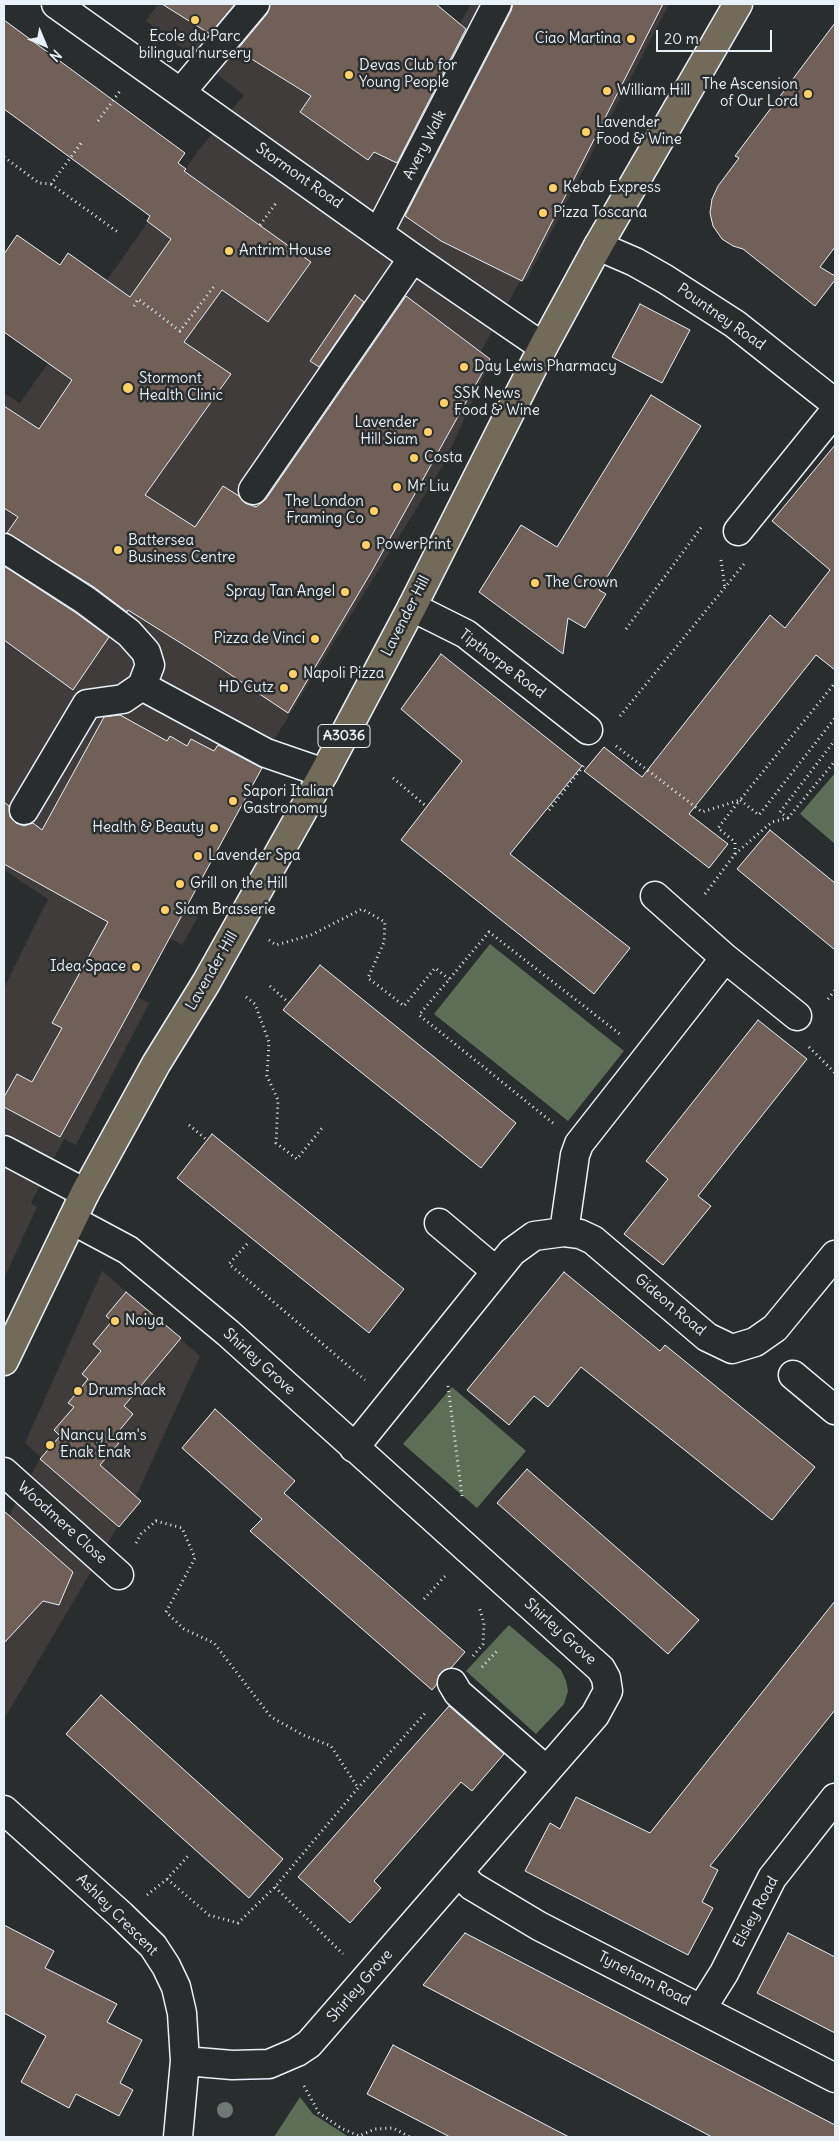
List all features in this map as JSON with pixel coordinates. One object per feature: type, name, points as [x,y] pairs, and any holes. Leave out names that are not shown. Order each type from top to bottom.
[{"type":"main road","name":"Lavender Hill","points":[[4,1361],[85,1193],[156,1064],[240,923],[324,774],[412,608],[543,347],[598,246],[738,4]]},
{"type":"street","name":"Stormont Road","points":[[56,4],[413,258],[543,347]]},
{"type":"street","points":[[181,92],[255,4]]},
{"type":"street","name":"Avery Walk","points":[[379,232],[497,4]]},
{"type":"street","name":"Pountney Road","points":[[598,246],[635,262],[665,279],[735,324],[835,403]]},
{"type":"street","points":[[253,490],[413,258]]},
{"type":"street","points":[[738,531],[835,410]]},
{"type":"street","points":[[4,548],[85,600],[129,633],[146,652],[150,665],[142,686],[123,699],[87,704],[24,810]]},
{"type":"street","name":"Tipthorpe Road","points":[[412,608],[466,634],[588,730]]},
{"type":"street","points":[[142,686],[266,753],[324,774]]},
{"type":"street","points":[[655,896],[725,958],[797,1016]]},
{"type":"street","points":[[564,1232],[575,1155],[579,1144],[725,958]]},
{"type":"street","points":[[4,1150],[85,1193]]},
{"type":"street","name":"Shirley Grove","points":[[72,1220],[139,1258],[228,1333],[601,1669],[606,1678],[608,1691],[595,1715],[309,2044],[289,2056],[269,2064],[232,2065],[185,2061]]},
{"type":"street","points":[[439,1222],[496,1271]]},
{"type":"street","name":"Gideon Road","points":[[354,1448],[512,1252],[534,1236],[564,1232],[580,1234],[593,1240],[706,1337],[732,1349],[755,1342],[775,1328],[835,1255]]},
{"type":"street","points":[[793,1374],[835,1410]]},
{"type":"street","name":"Woodmere Close","points":[[4,1472],[120,1575]]},
{"type":"street","points":[[452,1683],[458,1693],[546,1770]]},
{"type":"street","name":"Elsley Road","points":[[702,2008],[724,1973],[772,1878],[835,1798]]},
{"type":"street","name":"Ashley Crescent","points":[[4,1810],[121,1915],[153,1946],[166,1966],[176,1987],[182,2013],[185,2061],[178,2137]]},
{"type":"street","name":"Tyneham Road","points":[[459,1873],[472,1886],[539,1926],[702,2008],[835,2078]]},
{"type":"path","points":[[51,184],[82,142]]},
{"type":"path","points":[[4,156],[38,183],[51,184],[119,233]]},
{"type":"path","points":[[134,306],[138,299],[180,331],[215,285]]},
{"type":"path","points":[[616,721],[748,559]]},
{"type":"path","points":[[735,854],[735,842],[718,828],[835,682]]},
{"type":"path","points":[[740,800],[759,815],[835,718]]},
{"type":"path","points":[[588,730],[596,747],[604,736],[702,812],[740,800]]},
{"type":"path","points":[[788,818],[780,812],[835,740]]},
{"type":"path","points":[[684,922],[735,854],[772,822],[788,818],[835,761]]},
{"type":"path","points":[[549,810],[584,765]]},
{"type":"path","points":[[393,778],[428,807]]},
{"type":"path","points":[[240,923],[276,945],[312,935],[362,909],[385,922],[384,942],[368,978],[404,1006],[435,968],[449,979]]},
{"type":"path","points":[[579,1144],[419,1015],[489,932],[648,1056]]},
{"type":"path","points":[[270,986],[289,1003]]},
{"type":"path","points":[[246,997],[255,1004],[269,1042],[267,1076],[278,1100],[276,1143],[297,1159],[322,1128]]},
{"type":"path","points":[[189,1125],[207,1140]]},
{"type":"path","points":[[247,1244],[229,1264],[367,1382]]},
{"type":"path","points":[[442,1338],[469,1550]]},
{"type":"path","points":[[120,1575],[141,1534],[156,1522],[182,1528],[195,1558],[166,1612],[184,1629],[214,1643],[271,1718],[303,1735],[331,1746],[358,1788]]},
{"type":"path","points":[[446,1575],[452,1581]]},
{"type":"path","points":[[168,1879],[209,1915],[238,1923],[275,1887],[358,1788],[452,1683],[483,1644],[484,1623],[478,1604]]},
{"type":"path","points":[[121,1915],[168,1879],[188,1856]]},
{"type":"path","points":[[275,1887],[367,1977]]},
{"type":"path","points":[[289,2056],[319,2113],[340,2128],[359,2136],[375,2129],[393,2128],[410,2137]]},
{"type":"shaded area","points":[[158,4],[436,4],[460,24],[471,4],[669,4],[527,279],[519,283],[480,353],[491,361],[443,465],[258,766],[181,908],[198,917],[182,945],[166,936],[133,995],[149,1003],[76,1145],[64,1139],[31,1203],[37,1207],[4,1278],[4,988],[48,899],[4,870],[4,393],[20,403],[199,150],[244,95],[146,21]]},
{"type":"shaded area","points":[[102,1271],[200,1356],[138,1492],[4,1719],[4,1517],[7,1519],[41,1457],[25,1443]]},
{"type":"green space","points":[[835,773],[835,844],[800,814]]},
{"type":"green space","points":[[490,944],[624,1051],[568,1121],[434,1014]]},
{"type":"green space","points":[[452,1387],[526,1451],[477,1508],[403,1444]]},
{"type":"green space","points":[[509,1625],[561,1670],[566,1681],[568,1691],[564,1704],[536,1734],[466,1671]]},
{"type":"green space","points":[[300,2097],[313,2114],[349,2137],[274,2137]]},
{"type":"building","name":"Ecole du Parc bilingual nursery","points":[[162,4],[235,4],[210,34]]},
{"type":"building","name":"Devas Club for Young People","points":[[270,4],[436,4],[466,29],[397,163],[374,152],[368,160],[300,112],[311,96],[237,50],[267,14]]},
{"type":"building","points":[[513,4],[663,4],[522,281],[441,241],[405,216]]},
{"type":"building","points":[[4,20],[185,153],[178,163],[186,169],[184,171],[311,262],[268,322],[222,290],[184,342],[231,374],[145,495],[195,527],[223,486],[239,496],[245,503],[256,507],[260,504],[266,499],[406,296],[490,359],[373,569],[288,713],[219,667],[128,610],[127,612],[94,587],[7,533],[18,517],[4,508],[4,406],[39,429],[72,380],[4,332],[4,254],[17,235],[60,265],[68,253],[130,297],[171,239],[147,221],[150,216],[4,109]]},
{"type":"building","name":"The Ascension of Our Lord","points":[[835,23],[835,247],[820,267],[835,276],[835,280],[815,306],[743,249],[733,246],[722,239],[713,226],[710,213],[712,199],[718,186],[739,158],[735,156]]},
{"type":"building","points":[[355,295],[364,302],[319,367],[310,361]]},
{"type":"building","points":[[640,304],[690,330],[662,383],[612,357]]},
{"type":"building","points":[[651,395],[701,426],[599,590],[606,594],[585,628],[568,618],[563,654],[479,592],[521,525],[557,547]]},
{"type":"building","points":[[835,445],[835,670],[816,655],[689,814],[728,844],[709,868],[584,771],[604,747],[642,777],[770,615],[785,628],[830,570],[772,521]]},
{"type":"building","points":[[4,566],[109,637],[73,690],[4,640]]},
{"type":"building","points":[[441,654],[582,766],[510,854],[630,948],[594,994],[401,840],[462,761],[401,709]]},
{"type":"building","points":[[120,715],[167,741],[170,736],[187,746],[191,739],[214,751],[218,745],[262,768],[60,1137],[4,1107],[4,1097],[17,1074],[32,1082],[62,1028],[52,1023],[108,922],[4,864],[4,802],[9,806],[10,817],[16,823],[24,826],[33,823],[42,830],[104,717]]},
{"type":"building","points":[[770,830],[835,883],[835,950],[737,869]]},
{"type":"building","points":[[320,965],[516,1123],[481,1168],[283,1010]]},
{"type":"building","points":[[758,1020],[807,1059],[698,1196],[711,1206],[663,1265],[624,1234],[668,1179],[646,1161]]},
{"type":"building","points":[[212,1134],[404,1289],[369,1333],[177,1178]]},
{"type":"building","points":[[564,1272],[660,1351],[665,1345],[815,1467],[772,1520],[581,1367],[548,1407],[534,1396],[509,1425],[467,1390]]},
{"type":"building","points":[[126,1292],[181,1338],[124,1406],[133,1414],[113,1438],[119,1443],[100,1465],[141,1501],[119,1527],[40,1459],[60,1436],[54,1430],[74,1407],[68,1403],[88,1379],[82,1374],[101,1351],[93,1344],[112,1321],[106,1316]]},
{"type":"building","points":[[215,1409],[295,1481],[284,1493],[465,1652],[451,1668],[444,1670],[439,1675],[437,1684],[432,1690],[250,1531],[262,1519],[182,1448]]},
{"type":"building","points":[[527,1469],[699,1620],[668,1654],[497,1503]]},
{"type":"building","points":[[4,1511],[73,1572],[59,1605],[43,1601],[4,1643]]},
{"type":"building","points":[[835,1601],[835,1710],[710,1866],[718,1870],[702,1902],[713,1908],[688,1955],[525,1871],[550,1823],[560,1829],[576,1797],[650,1833]]},
{"type":"building","points":[[101,1695],[283,1859],[249,1898],[66,1734]]},
{"type":"building","points":[[449,1706],[504,1754],[472,1791],[461,1782],[374,1881],[381,1888],[350,1923],[298,1877]]},
{"type":"building","points":[[4,1925],[54,1951],[45,1968],[117,2004],[107,2022],[142,2040],[120,2083],[133,2090],[119,2116],[76,2094],[69,2108],[21,2082],[46,2036],[4,2013]]},
{"type":"building","points":[[465,1933],[835,2125],[835,2137],[712,2137],[423,1985]]},
{"type":"building","points":[[788,1933],[835,1957],[835,2033],[757,1993]]},
{"type":"building","points":[[393,2045],[569,2137],[450,2137],[367,2094]]},
{"type":"place","name":"Ecole du Parc bilingual nursery","points":[[195,20]]},
{"type":"place","name":"Ciao Martina","points":[[631,39]]},
{"type":"place","name":"Devas Club for Young People","points":[[349,75]]},
{"type":"place","name":"William Hill","points":[[607,91]]},
{"type":"place","name":"The Ascension of Our Lord","points":[[808,94]]},
{"type":"place","name":"Lavender Food & Wine","points":[[586,132]]},
{"type":"place","name":"Kebab Express","points":[[553,188]]},
{"type":"place","name":"Pizza Toscana","points":[[543,213]]},
{"type":"place","name":"Antrim House","points":[[229,251]]},
{"type":"place","name":"Day Lewis Pharmacy","points":[[464,367]]},
{"type":"place","name":"Stormont Health Clinic","points":[[128,388]]},
{"type":"place","name":"SSK News Food & Wine","points":[[444,403]]},
{"type":"place","name":"Lavender Hill Siam","points":[[428,432]]},
{"type":"place","name":"Costa","points":[[414,458]]},
{"type":"place","name":"Mr Liu","points":[[397,487]]},
{"type":"place","name":"The London Framing Co","points":[[374,511]]},
{"type":"place","name":"PowerPrint","points":[[366,545]]},
{"type":"place","name":"Battersea Business Centre","points":[[118,550]]},
{"type":"place","name":"The Crown","points":[[535,583]]},
{"type":"place","name":"Spray Tan Angel","points":[[345,592]]},
{"type":"place","name":"Pizza de Vinci","points":[[315,639]]},
{"type":"place","name":"Napoli Pizza","points":[[293,674]]},
{"type":"place","name":"HD Cutz","points":[[284,688]]},
{"type":"place","name":"Sapori Italian Gastronomy","points":[[233,801]]},
{"type":"place","name":"Health & Beauty","points":[[214,828]]},
{"type":"place","name":"Lavender Spa","points":[[198,856]]},
{"type":"place","name":"Grill on the Hill","points":[[180,884]]},
{"type":"place","name":"Siam Brasserie","points":[[165,910]]},
{"type":"place","name":"Idea Space","points":[[136,967]]},
{"type":"place","name":"Noiya","points":[[115,1321]]},
{"type":"place","name":"Drumshack","points":[[78,1391]]},
{"type":"place","name":"Nancy Lam's Enak Enak","points":[[50,1445]]}]
